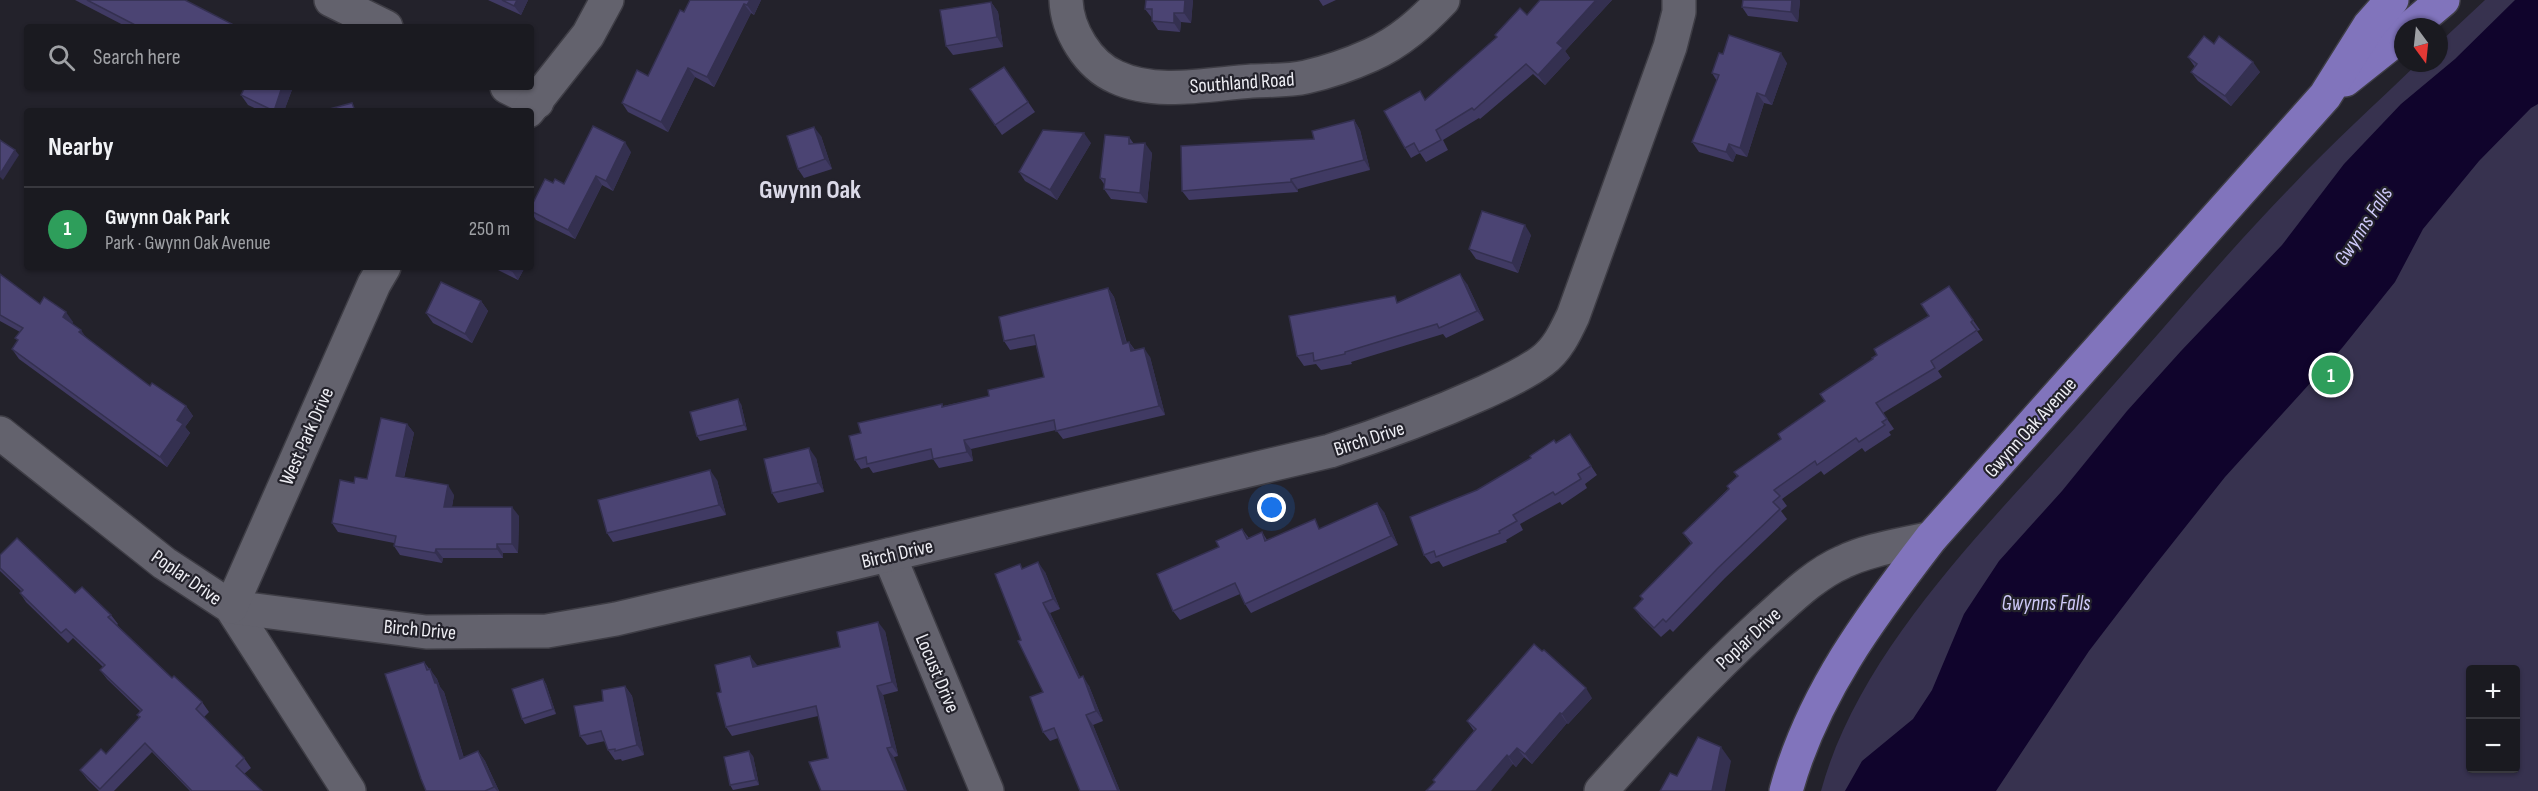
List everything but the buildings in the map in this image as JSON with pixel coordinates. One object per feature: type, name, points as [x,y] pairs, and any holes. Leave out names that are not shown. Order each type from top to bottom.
[{"type":"main road","name":"Gwynn Oak Avenue","points":[[1786,791],[1812,722],[1837,671],[1874,612],[1931,538],[2325,96],[2369,26],[2392,0]]},
{"type":"main road","points":[[2422,18],[2443,0]]},
{"type":"main road","name":"Gwynn Oak Avenue","points":[[2325,96],[2394,41]]},
{"type":"street","points":[[331,0],[380,24]]},
{"type":"street","points":[[511,90],[532,106],[588,35],[607,0]]},
{"type":"street","name":"Southland Road","points":[[1066,0],[1075,35],[1091,58],[1115,77],[1142,85],[1169,87],[1304,77],[1345,65],[1372,55],[1399,40],[1420,25],[1443,0]]},
{"type":"street","name":"Birch Drive","points":[[231,607],[426,632],[547,631],[616,619],[1330,451],[1391,432],[1442,412],[1516,377],[1543,361],[1561,340],[1573,316],[1671,47],[1679,12],[1679,0]]},
{"type":"street","name":"West Park Drive","points":[[231,607],[382,270]]},
{"type":"street","name":"Poplar Drive","points":[[0,433],[164,563],[231,607],[349,791]]},
{"type":"street","name":"Poplar Drive","points":[[1601,791],[1698,684],[1781,607],[1815,580],[1841,562],[1864,554],[1931,538]]},
{"type":"street","name":"Locust Drive","points":[[889,555],[987,791]]},
{"type":"shaded area","points":[[2485,0],[2538,0],[2538,791],[1821,791],[1839,739],[1865,688],[1896,639],[1932,591],[2009,500],[2239,242],[2338,139],[2409,72],[2448,72],[2448,35]]},
{"type":"water","name":"Gwynns Falls","points":[[2515,0],[2538,0],[2538,104],[2531,108],[2479,161],[2423,229],[2395,282],[2342,348],[2225,477],[2148,574],[2089,651],[1996,791],[1845,791],[1862,761],[1913,719],[1932,690],[1964,614],[1999,561],[2062,491],[2127,411],[2282,245],[2344,164],[2401,104],[2439,72],[2448,72],[2448,65]]},
{"type":"place","name":"Gwynn Oak Park","points":[[2331,375]]},
{"type":"district","name":"Gwynn Oak","points":[[810,189]]}]
